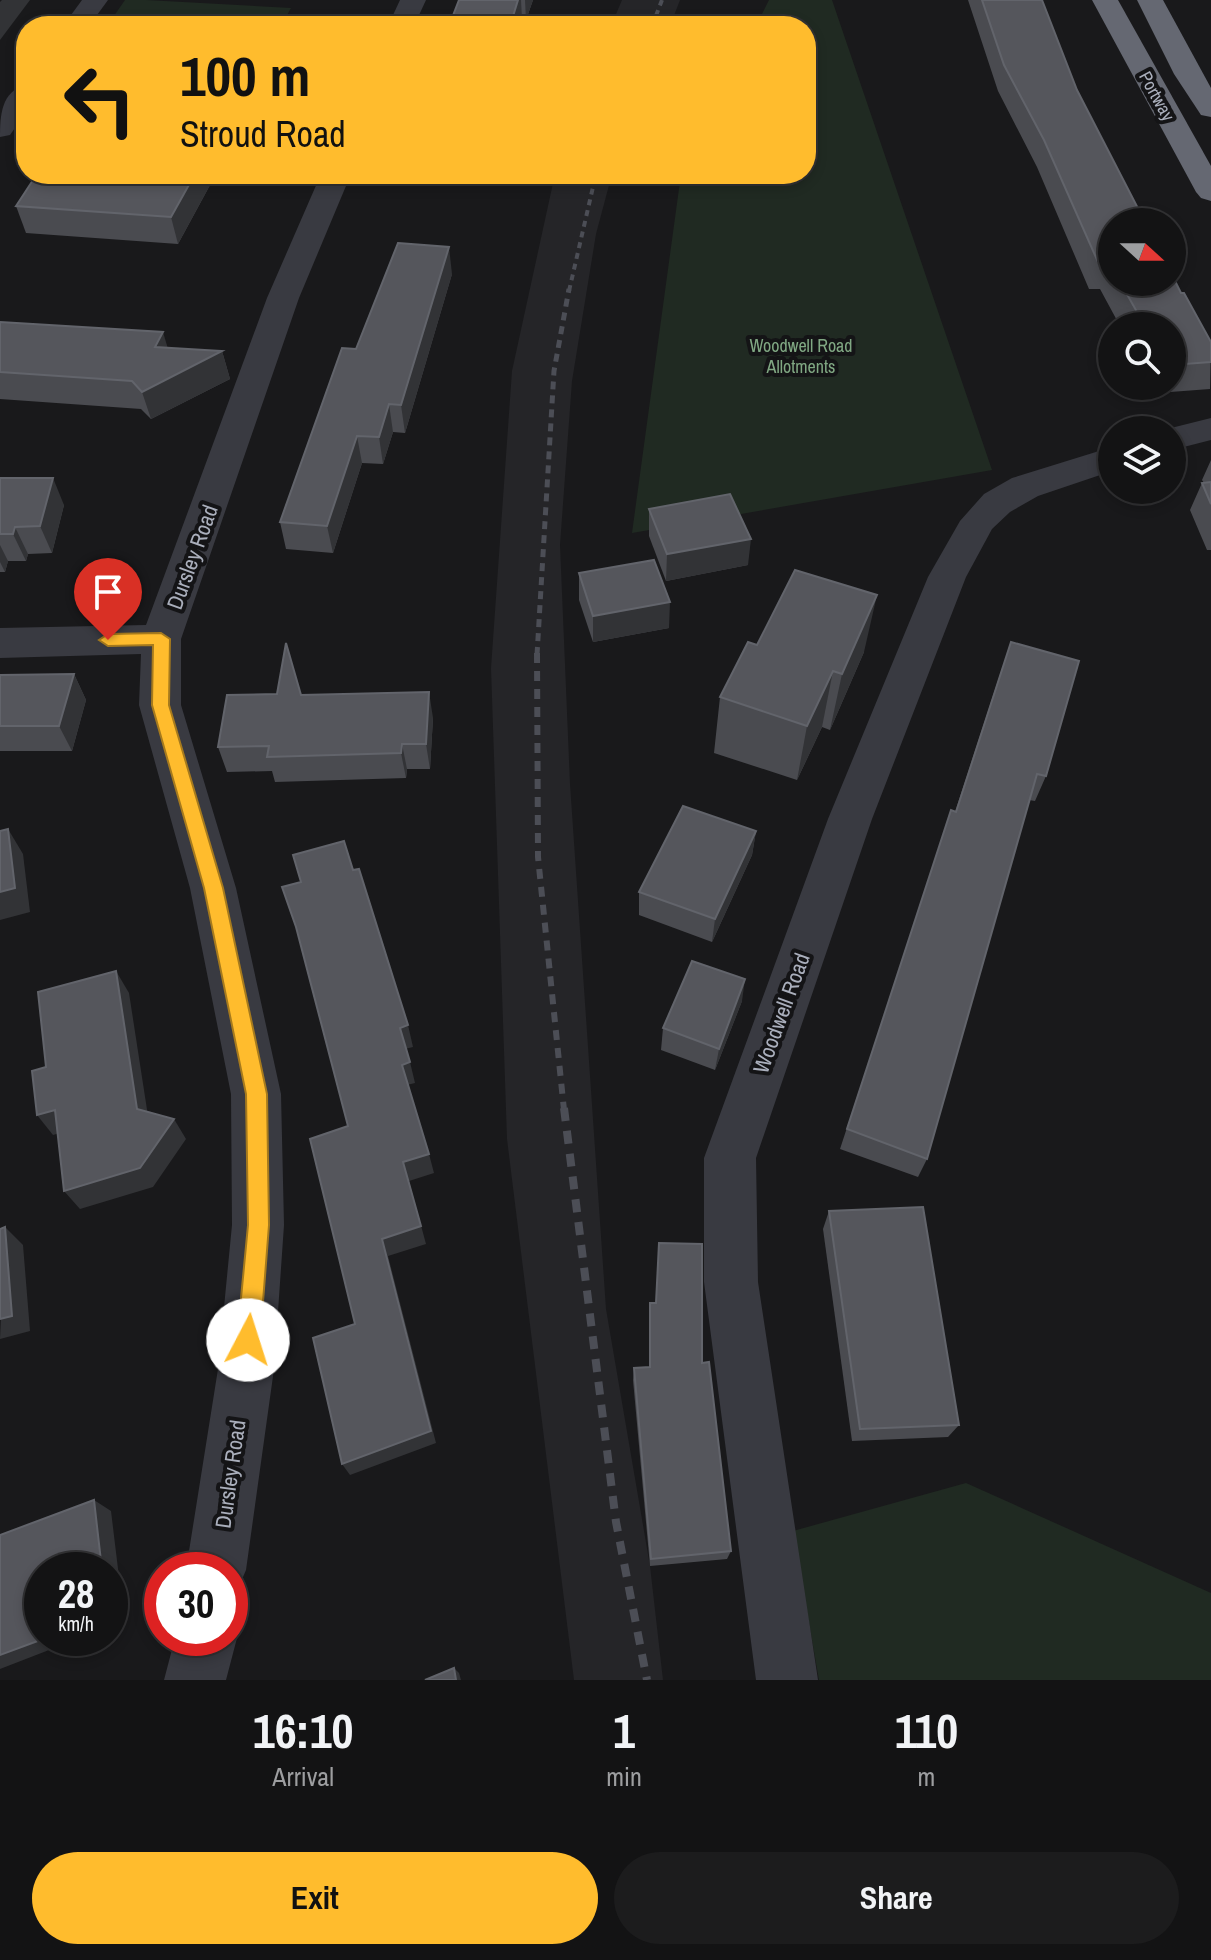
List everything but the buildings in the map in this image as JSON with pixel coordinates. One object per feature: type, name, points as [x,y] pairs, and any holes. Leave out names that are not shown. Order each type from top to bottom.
[{"type":"highway","name":"Portway","points":[[1105,0],[1211,192]]},
{"type":"highway","name":"Portway","points":[[1150,0],[1188,74],[1211,109]]},
{"type":"street","points":[[0,129],[16,107]]},
{"type":"street","name":"Dursley Road","points":[[219,1552],[246,1369],[257,1239],[256,1094],[213,888],[160,705],[161,639],[283,298],[332,184]]},
{"type":"street","points":[[1186,435],[1211,429]]},
{"type":"street","name":"Woodwell Road","points":[[787,1680],[731,1282],[730,1158],[850,819],[947,577],[978,521],[997,503],[1025,487],[1098,464]]},
{"type":"street","points":[[0,643],[161,639]]},
{"type":"street","points":[[195,1680],[201,1656]]},
{"type":"shaded area","points":[[622,0],[680,0],[674,16],[615,16]]},
{"type":"shaded area","points":[[553,184],[609,184],[596,234],[572,381],[560,545],[570,784],[606,1309],[650,1566],[663,1680],[574,1680],[507,1139],[491,668],[512,371]]},
{"type":"green space","points":[[125,0],[291,8],[287,16],[114,16]]},
{"type":"green space","name":"Woodwell Road Allotments","points":[[769,0],[832,0],[992,470],[632,533],[680,184],[816,184],[816,16],[761,16]]},
{"type":"green space","points":[[966,1483],[1211,1593],[1211,1680],[819,1680],[793,1531]]},
{"type":"railway","points":[[656,16],[662,0]]},
{"type":"railway","points":[[569,291],[594,184]]},
{"type":"railway","points":[[537,655],[554,371],[569,289]]},
{"type":"railway","points":[[537,655],[538,857],[564,1110]]},
{"type":"railway","points":[[564,1108],[616,1522],[647,1680]]},
{"type":"route","points":[[108,640],[161,639],[160,705],[213,888],[256,1094],[258,1225],[248,1340]]}]
